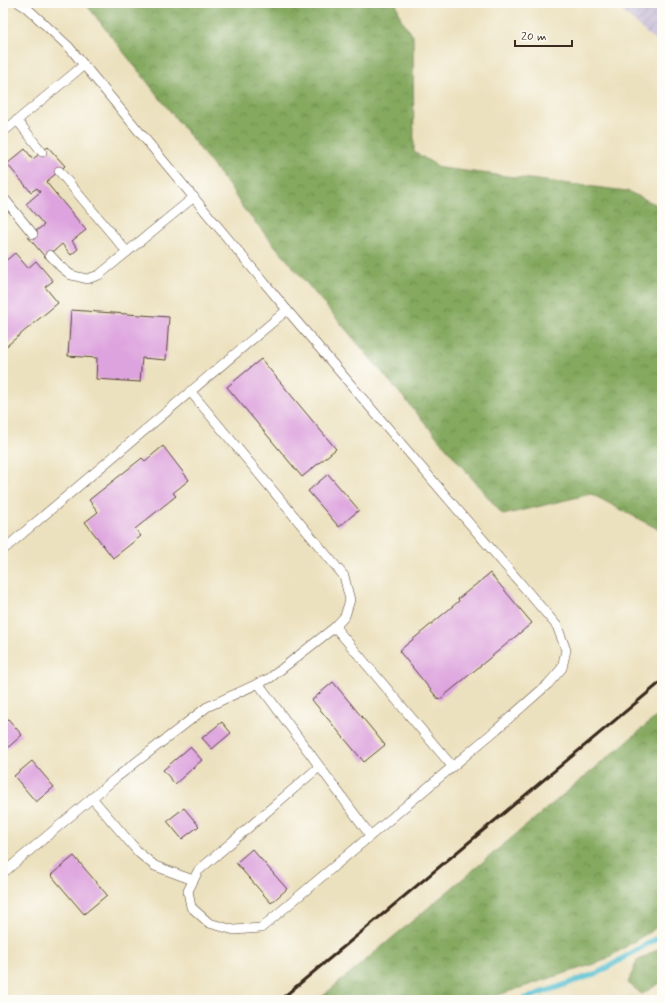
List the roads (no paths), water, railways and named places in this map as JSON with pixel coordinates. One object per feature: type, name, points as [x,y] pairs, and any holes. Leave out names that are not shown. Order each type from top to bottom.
[{"type":"lane","points":[[19,3],[27,8],[69,47],[287,310],[557,626],[566,650],[562,668],[548,684],[452,766],[261,928],[234,930],[209,923],[191,907],[188,891],[198,871],[319,767]]},
{"type":"lane","points":[[3,132],[84,65]]},
{"type":"lane","points":[[17,120],[42,152]]},
{"type":"lane","points":[[59,171],[127,252]]},
{"type":"lane","points":[[3,197],[33,234]]},
{"type":"lane","points":[[50,254],[61,267],[71,275],[87,279],[99,275],[194,197]]},
{"type":"lane","points":[[3,550],[287,310]]},
{"type":"lane","points":[[3,873],[117,777],[207,707],[270,678],[336,627],[345,616],[350,600],[344,576],[190,391]]},
{"type":"lane","points":[[336,627],[452,766]]},
{"type":"lane","points":[[258,683],[370,835]]},
{"type":"lane","points":[[92,798],[139,853],[155,866],[194,880]]},
{"type":"waterway","points":[[521,1000],[598,973],[662,935]]},
{"type":"railway","points":[[280,1000],[662,681]]}]
